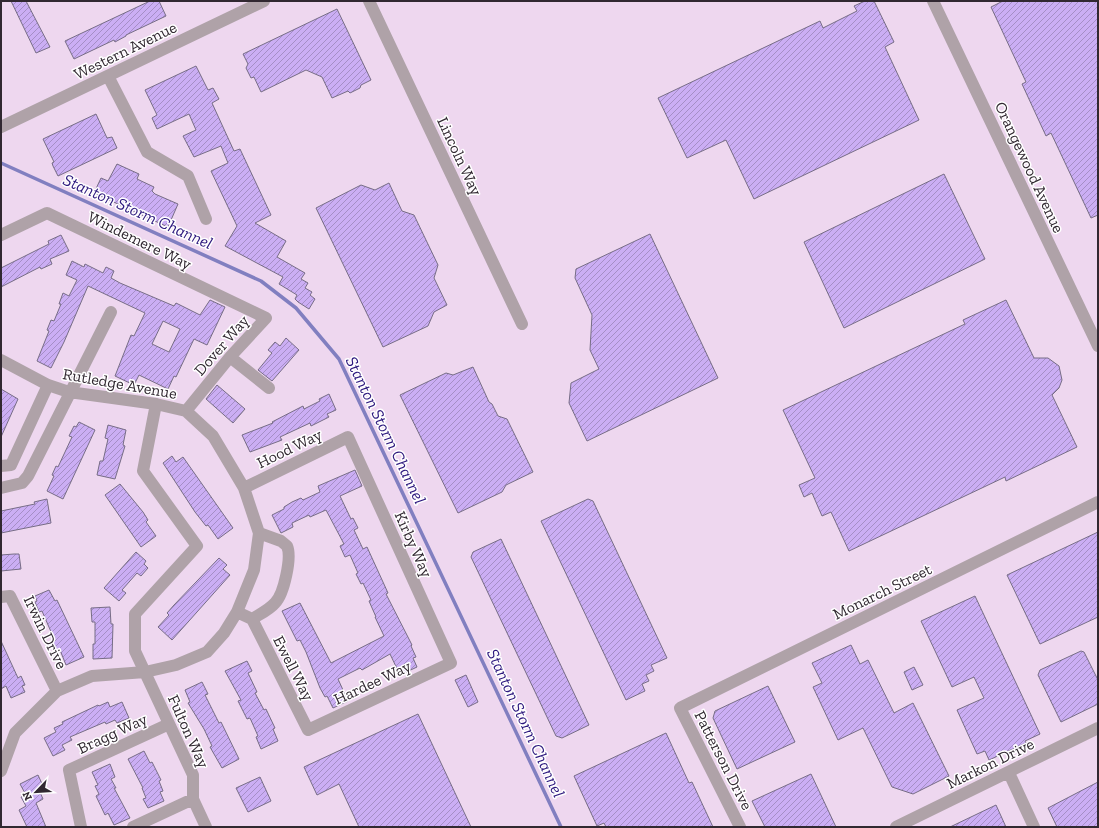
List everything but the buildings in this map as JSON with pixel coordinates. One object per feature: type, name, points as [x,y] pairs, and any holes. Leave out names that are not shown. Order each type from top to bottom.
[{"type":"street","name":"Western Avenue","points":[[1,127],[264,1]]},
{"type":"street","name":"Lincoln Way","points":[[369,1],[522,324]]},
{"type":"street","name":"Orangewood Avenue","points":[[933,1],[1098,346]]},
{"type":"street","points":[[108,76],[147,152],[188,176],[206,219]]},
{"type":"street","name":"Windemere Way","points":[[1,235],[48,213],[266,318]]},
{"type":"street","points":[[1,488],[18,485],[26,481],[69,392],[111,312]]},
{"type":"street","name":"Dover Way","points":[[186,411],[230,357],[266,318]]},
{"type":"street","points":[[230,357],[269,388]]},
{"type":"street","name":"Rutledge Avenue","points":[[1,360],[48,385],[69,392],[156,404],[186,411],[213,436],[244,488],[259,533],[254,570],[237,612],[224,633],[207,652],[176,665],[145,672],[92,676],[57,691],[15,733],[1,771]]},
{"type":"street","points":[[1,466],[11,465],[48,385]]},
{"type":"street","name":"Fulton Way","points":[[156,404],[143,471],[198,546],[135,614],[135,651],[193,775],[193,800],[206,827]]},
{"type":"street","name":"Hood Way","points":[[244,488],[348,437]]},
{"type":"street","name":"Kirby Way","points":[[348,437],[451,663]]},
{"type":"street","name":"Monarch Street","points":[[680,708],[1098,502]]},
{"type":"street","points":[[237,612],[252,619],[276,603],[279,598],[288,568],[287,546],[259,533]]},
{"type":"street","name":"Irwin Drive","points":[[1,597],[10,596],[57,691]]},
{"type":"street","name":"Ewell Way","points":[[252,619],[308,730]]},
{"type":"street","name":"Hardee Way","points":[[308,730],[451,663]]},
{"type":"street","name":"Patterson Drive","points":[[680,708],[740,827]]},
{"type":"street","name":"Bragg Way","points":[[81,827],[69,770],[169,724]]},
{"type":"street","name":"Markon Drive","points":[[896,827],[1009,773],[1098,728]]},
{"type":"street","points":[[1009,773],[1034,827]]},
{"type":"street","points":[[133,827],[193,800]]},
{"type":"waterway","name":"Stanton Storm Channel","points":[[1,163],[261,281],[296,308],[339,359],[561,827]]}]
